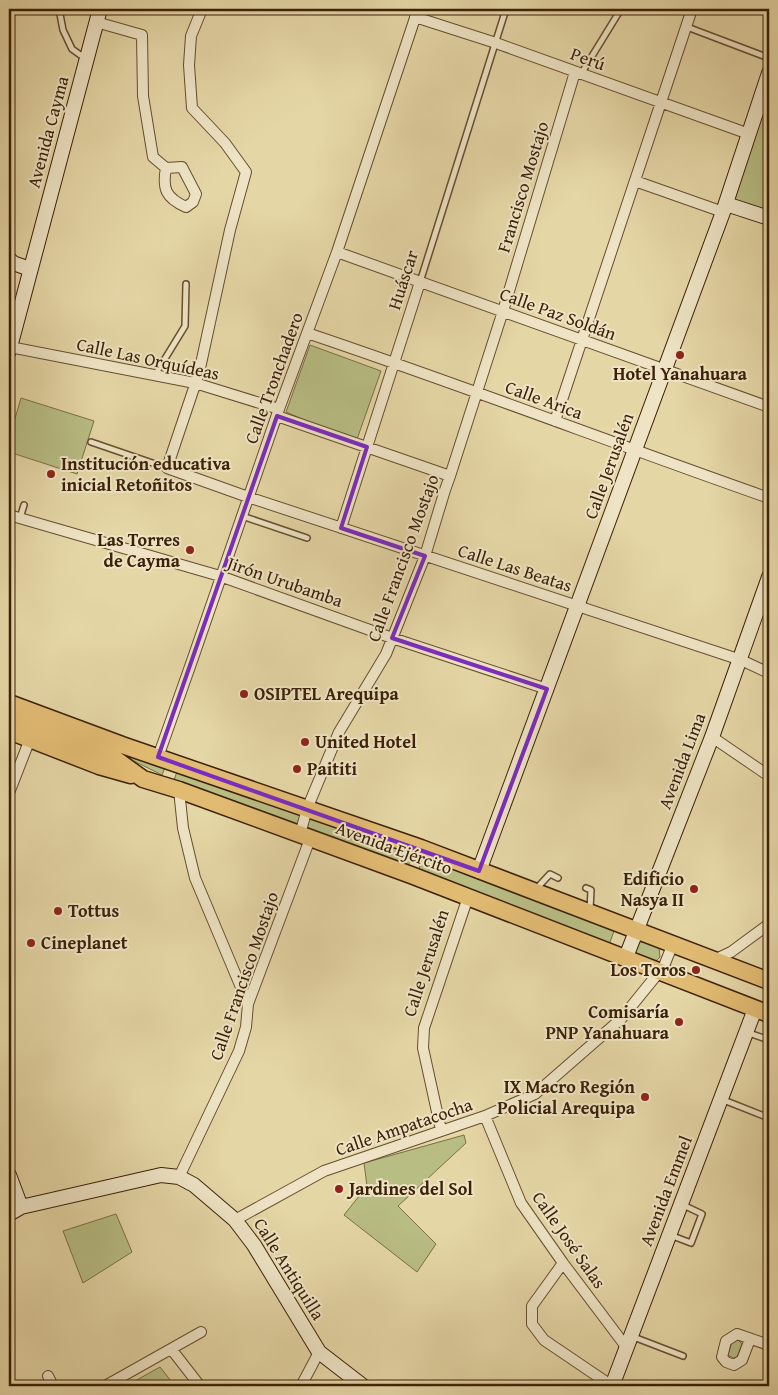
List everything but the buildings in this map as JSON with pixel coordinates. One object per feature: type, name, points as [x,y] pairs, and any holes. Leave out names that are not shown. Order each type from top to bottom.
[{"type":"main road","points":[[9,692],[115,732],[122,745]]},
{"type":"main road","name":"Avenida Ejército","points":[[9,703],[122,745],[421,848],[769,981]]},
{"type":"main road","name":"Avenida Ejército","points":[[9,716],[107,753],[143,779],[179,790],[411,875],[762,1011]]},
{"type":"main road","points":[[9,731],[98,766],[143,779]]},
{"type":"main road","points":[[411,875],[421,848]]},
{"type":"street","points":[[168,468],[199,372],[230,230],[246,172],[225,143],[192,108],[189,65],[191,36],[202,9]]},
{"type":"street","points":[[555,421],[692,9]]},
{"type":"street","name":"Perú","points":[[416,11],[496,43],[749,134]]},
{"type":"street","name":"Calle Tronchadero","points":[[158,757],[194,658],[248,497],[337,252],[416,11]]},
{"type":"street","name":"Avenida Cayma","points":[[9,349],[98,16]]},
{"type":"street","points":[[98,16],[142,34],[143,96],[153,157],[166,168]]},
{"type":"street","name":"Francisco Mostajo","points":[[503,312],[578,73]]},
{"type":"street","name":"Calle Jerusalén","points":[[479,871],[724,208],[769,73]]},
{"type":"street","points":[[635,181],[724,208],[769,218]]},
{"type":"street","name":"Calle Paz Soldán","points":[[337,252],[769,407]]},
{"type":"street","points":[[9,259],[13,263],[30,269]]},
{"type":"street","name":"Huáscar","points":[[341,528],[420,282]]},
{"type":"street","name":"Calle Francisco Mostajo","points":[[179,1177],[239,1051],[246,1027],[248,1004],[305,837],[307,809],[339,732],[386,654],[425,556],[503,312]]},
{"type":"street","name":"Calle Arica","points":[[307,333],[394,362],[635,451],[769,498]]},
{"type":"street","name":"Calle Las Orquídeas","points":[[9,349],[195,383],[450,476]]},
{"type":"street","name":"Calle Las Beatas","points":[[168,468],[248,497],[741,660],[769,673]]},
{"type":"street","name":"Jirón Urubamba","points":[[9,515],[220,576],[392,638],[547,689]]},
{"type":"street","name":"Avenida Lima","points":[[626,957],[635,929],[741,660],[769,577]]},
{"type":"street","points":[[712,737],[769,776]]},
{"type":"street","points":[[9,793],[30,739]]},
{"type":"street","points":[[179,790],[183,828],[195,878],[248,1004]]},
{"type":"street","name":"Calle Jerusalén","points":[[441,1130],[423,1048],[424,1028],[468,897]]},
{"type":"street","points":[[714,960],[730,952],[769,924]]},
{"type":"street","name":"Calle Ampatacocha","points":[[235,1220],[324,1171],[484,1116],[534,1094],[621,1020],[668,959],[669,944]]},
{"type":"street","name":"Avenida Emmel","points":[[612,1386],[746,1032],[762,1011]]},
{"type":"street","name":"Calle José Salas","points":[[484,1116],[521,1203],[563,1264],[629,1342]]},
{"type":"street","points":[[9,1175],[15,1211],[161,1175],[179,1177]]},
{"type":"street","name":"Calle Antiquilla","points":[[179,1177],[194,1185],[235,1220],[254,1245],[319,1352],[363,1386]]},
{"type":"street","points":[[563,1264],[532,1306],[532,1324],[544,1340],[612,1386]]},
{"type":"street","points":[[105,1386],[201,1332]]},
{"type":"street","points":[[750,1339],[769,1345]]},
{"type":"street","points":[[172,1350],[200,1386]]},
{"type":"street","points":[[301,1386],[319,1352]]},
{"type":"street","points":[[48,1376],[53,1386]]},
{"type":"lane","points":[[59,9],[63,30],[72,49],[86,60]]},
{"type":"lane","name":"Huáscar","points":[[420,282],[506,9]]},
{"type":"lane","points":[[578,73],[622,9]]},
{"type":"lane","points":[[686,27],[769,58]]},
{"type":"lane","points":[[155,376],[185,326],[186,284]]},
{"type":"lane","points":[[91,442],[168,468]]},
{"type":"lane","points":[[20,518],[24,505]]},
{"type":"lane","points":[[242,516],[307,538]]},
{"type":"lane","points":[[534,891],[550,874],[558,878]]},
{"type":"lane","points":[[586,888],[590,890],[590,913]]},
{"type":"lane","points":[[746,1032],[769,1040]]},
{"type":"lane","points":[[721,1099],[769,1118]]},
{"type":"lane","points":[[669,1235],[691,1243],[702,1214],[681,1204]]},
{"type":"lane","points":[[629,1342],[683,1356]]},
{"type":"highlighted area","points":[[277,416],[367,447],[341,528],[425,556],[392,638],[547,689],[479,871],[158,757]]},
{"type":"green space","points":[[769,91],[769,217],[733,203]]},
{"type":"green space","points":[[310,345],[381,371],[356,442],[286,412]]},
{"type":"green space","points":[[21,398],[94,421],[77,474],[9,452],[9,439]]},
{"type":"green space","points":[[104,746],[166,765],[162,775]]},
{"type":"green space","points":[[178,769],[297,812],[300,816],[299,824],[294,827],[291,826],[174,780]]},
{"type":"green space","points":[[309,817],[409,853],[412,860],[407,866],[304,831]]},
{"type":"green space","points":[[425,859],[614,931],[609,945],[420,872],[422,860]]},
{"type":"green space","points":[[645,942],[659,948],[660,957],[655,962],[634,955],[637,944]]},
{"type":"green space","points":[[464,1135],[466,1143],[398,1206],[436,1244],[417,1272],[344,1215],[367,1186],[364,1163]]},
{"type":"green space","points":[[116,1214],[132,1252],[83,1283],[63,1231]]},
{"type":"green space","points":[[738,1340],[742,1344],[737,1357],[733,1358],[728,1355],[732,1342]]},
{"type":"green space","points":[[160,1367],[175,1386],[126,1386]]},
{"type":"place","name":"Hotel Yanahuara","points":[[680,355]]},
{"type":"place","name":"Institución educativa inicial Retoñitos","points":[[51,474]]},
{"type":"place","name":"Las Torres de Cayma","points":[[190,550]]},
{"type":"place","name":"OSIPTEL Arequipa","points":[[244,694]]},
{"type":"place","name":"United Hotel","points":[[305,742]]},
{"type":"place","name":"Paititi","points":[[297,769]]},
{"type":"place","name":"Edificio Nasya II","points":[[694,889]]},
{"type":"place","name":"Tottus","points":[[58,911]]},
{"type":"place","name":"Cineplanet","points":[[31,943]]},
{"type":"place","name":"Los Toros","points":[[696,970]]},
{"type":"place","name":"Comisaría PNP Yanahuara","points":[[679,1022]]},
{"type":"place","name":"IX Macro Región Policial Arequipa","points":[[645,1097]]},
{"type":"place","name":"Jardines del Sol","points":[[339,1189]]}]
